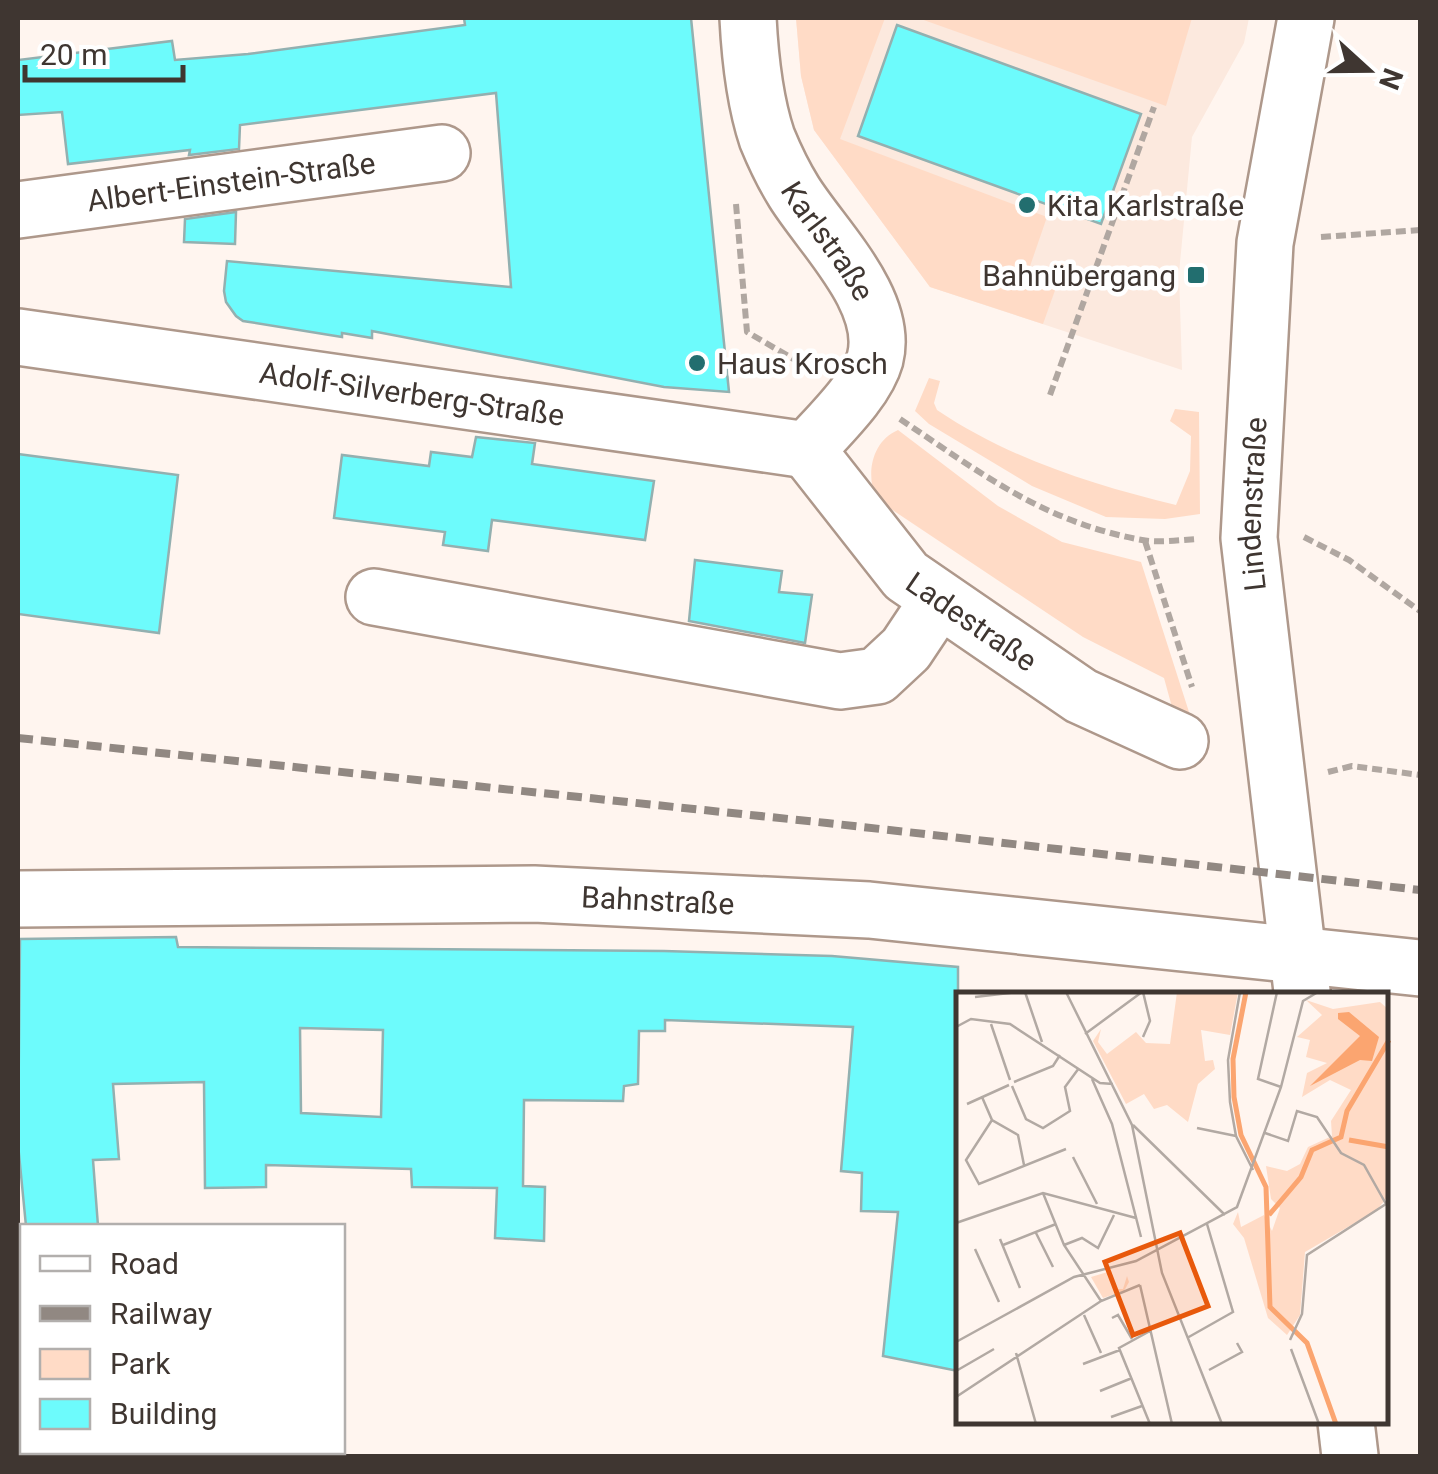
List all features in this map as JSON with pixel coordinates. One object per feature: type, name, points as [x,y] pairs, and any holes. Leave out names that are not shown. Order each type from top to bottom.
[{"type":"street","name":"Karlstraße","points":[[748,18],[751,66],[768,138],[793,191],[848,266],[874,315],[875,358],[856,394],[807,450]]},
{"type":"street","name":"Lindenstraße","points":[[1300,974],[1249,538],[1265,242],[1306,18]]},
{"type":"street","name":"Albert-Einstein-Straße","points":[[18,210],[442,153]]},
{"type":"street","name":"Adolf-Silverberg-Straße","points":[[18,336],[807,450]]},
{"type":"street","name":"Ladestraße","points":[[807,450],[906,576],[938,601],[1081,696],[1189,722]]},
{"type":"street","points":[[374,597],[840,681],[878,676],[906,649],[938,601]]},
{"type":"street","name":"Bahnstraße","points":[[18,900],[534,894],[869,910],[1300,974],[1420,968]]},
{"type":"street","points":[[1346,1424],[1350,1456]]},
{"type":"path","points":[[1050,396],[1154,107]]},
{"type":"path","points":[[1265,242],[1420,230]]},
{"type":"path","points":[[884,408],[1025,502],[1058,517],[1145,541],[1305,537],[1349,560],[1420,611]]},
{"type":"path","points":[[1145,541],[1189,722]]},
{"type":"shaded area","name":"Kita Karlstraße","points":[[796,18],[1249,18],[1244,43],[1192,137],[1179,273],[1182,370],[930,287],[814,130],[801,76]]},
{"type":"green space","points":[[796,18],[885,18],[840,139],[1047,217],[1028,272],[1058,282],[1043,324],[930,287],[814,130],[801,76]]},
{"type":"green space","points":[[918,18],[1192,18],[1166,106]]},
{"type":"green space","points":[[929,378],[940,381],[934,403],[937,410],[993,442],[1083,479],[1176,505],[1190,471],[1191,436],[1170,421],[1175,409],[1199,412],[1200,514],[1165,519],[1106,517],[1032,486],[929,424],[915,411]]},
{"type":"green space","points":[[898,430],[998,506],[1062,542],[1141,562],[1197,737],[1181,740],[1164,678],[1083,637],[876,499],[871,479],[873,460],[882,442]]},
{"type":"building","points":[[464,18],[691,18],[729,392],[664,387],[372,331],[372,338],[342,333],[342,337],[243,321],[236,316],[224,291],[227,261],[511,287],[496,93],[240,125],[239,149],[189,155],[190,150],[68,164],[62,112],[18,115],[18,60],[172,41],[175,60],[248,54],[465,25]]},
{"type":"building","points":[[897,25],[1141,114],[1101,224],[858,136]]},
{"type":"building","points":[[236,212],[235,244],[184,242],[185,219]]},
{"type":"building","points":[[476,437],[535,443],[532,464],[654,481],[645,540],[492,520],[488,551],[443,545],[445,532],[334,518],[342,455],[429,466],[431,452],[472,457]]},
{"type":"building","points":[[18,454],[178,475],[159,633],[18,614]]},
{"type":"building","points":[[695,560],[782,571],[779,592],[812,595],[805,643],[689,621]]},
{"type":"building","points":[[176,937],[178,947],[832,956],[958,967],[956,1371],[883,1356],[898,1212],[861,1211],[862,1173],[841,1171],[853,1027],[665,1020],[665,1031],[639,1031],[638,1084],[624,1086],[623,1101],[524,1100],[523,1186],[545,1187],[544,1241],[495,1238],[497,1188],[412,1187],[411,1169],[266,1165],[266,1187],[205,1188],[204,1082],[113,1084],[119,1159],[93,1160],[98,1224],[26,1224],[18,1144],[20,939]],"holes":[[[300,1028],[383,1030],[381,1117],[301,1113]]]},
{"type":"railway","points":[[18,738],[1420,890]]},
{"type":"place","name":"Kita Karlstraße","points":[[1027,205]]},
{"type":"place","name":"Bahnübergang","points":[[1196,275]]},
{"type":"place","name":"Haus Krosch","points":[[697,363]]}]
